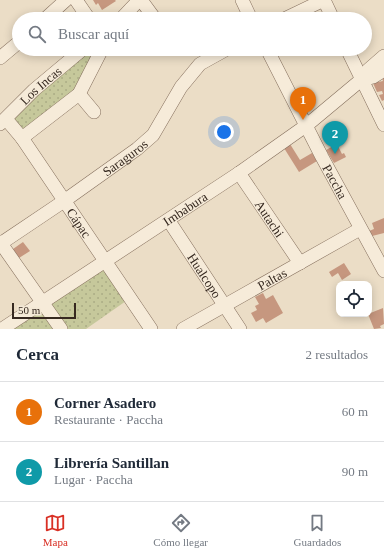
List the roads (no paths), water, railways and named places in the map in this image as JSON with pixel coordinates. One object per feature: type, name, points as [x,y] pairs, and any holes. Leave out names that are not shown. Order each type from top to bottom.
[{"type":"street","points":[[53,12],[66,0]]},
{"type":"street","points":[[76,0],[84,12]]},
{"type":"street","points":[[128,12],[140,0],[149,12]]},
{"type":"street","points":[[242,0],[248,12]]},
{"type":"street","points":[[299,12],[324,0],[330,12]]},
{"type":"street","points":[[0,58],[12,48]]},
{"type":"street","name":"Los Incas","points":[[3,122],[34,90],[75,56]]},
{"type":"street","points":[[22,138],[79,94],[98,56]]},
{"type":"street","name":"Saraguros","points":[[0,243],[64,201],[153,135],[180,87],[200,64],[214,56]]},
{"type":"street","name":"Paccha","points":[[271,56],[360,229],[380,256],[384,270]]},
{"type":"street","points":[[350,56],[384,124]]},
{"type":"street","name":"Imbabura","points":[[2,329],[169,221],[307,125],[361,80],[368,70],[384,56]]},
{"type":"street","name":"Imbabura","points":[[361,80],[373,77],[384,70]]},
{"type":"street","points":[[79,94],[94,112]]},
{"type":"street","name":"Cápac","points":[[3,122],[22,138],[151,329]]},
{"type":"street","name":"Autachi","points":[[239,173],[300,263]]},
{"type":"street","name":"Hualcopo","points":[[169,221],[240,329]]},
{"type":"street","name":"Paltas","points":[[183,329],[360,229]]},
{"type":"street","points":[[0,243],[61,329]]},
{"type":"place","name":"Corner Asadero","points":[[303,120]]},
{"type":"place","name":"Librería Santillan","points":[[335,154]]}]
